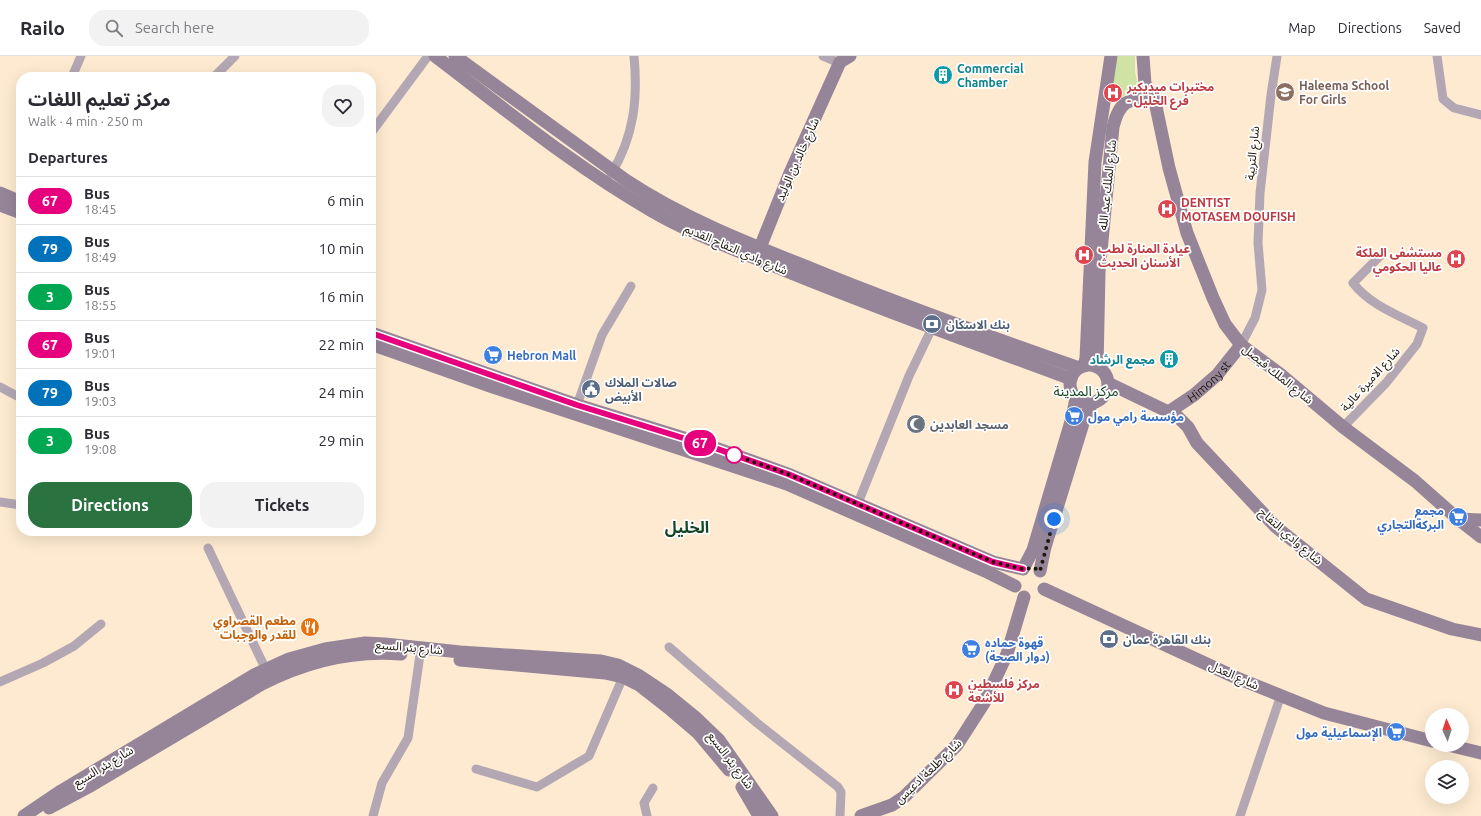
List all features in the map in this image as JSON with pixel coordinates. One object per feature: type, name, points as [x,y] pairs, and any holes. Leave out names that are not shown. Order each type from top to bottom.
[{"type":"street","points":[[74,72],[81,56]]},
{"type":"street","points":[[219,72],[235,56]]},
{"type":"street","points":[[376,126],[428,56]]},
{"type":"street","name":"شارع وادي التفاح القديم","points":[[435,56],[568,157],[653,212],[688,229],[1087,367]]},
{"type":"street","name":"شارع وادي التفاح القديم","points":[[456,56],[651,197],[758,253],[797,276],[1071,379]]},
{"type":"street","points":[[606,182],[613,171],[626,140],[633,118],[635,97],[634,56]]},
{"type":"street","name":"شارع خالد بن الوليد","points":[[823,56],[837,62],[845,59]]},
{"type":"street","name":"شارع الملك عبد الله","points":[[1087,367],[1086,358],[1095,162],[1111,56]]},
{"type":"street","name":"شارع الملك فيصل","points":[[1143,56],[1145,84],[1154,97],[1169,168],[1188,233],[1225,324],[1241,344],[1280,374],[1343,427],[1415,481],[1481,537]]},
{"type":"street","points":[[1150,56],[1154,97]]},
{"type":"street","name":"شارع التربية","points":[[1241,344],[1256,318],[1262,290],[1258,243],[1260,193],[1270,95],[1277,56]]},
{"type":"street","points":[[1437,56],[1443,99],[1454,108],[1481,115]]},
{"type":"street","name":"شارع خالد بن الوليد","points":[[758,253],[790,173],[845,59]]},
{"type":"street","name":"شارع الملك عبد الله","points":[[1087,367],[1099,272],[1113,127],[1116,115],[1126,102],[1135,99],[1154,97]]},
{"type":"street","points":[[0,193],[16,200]]},
{"type":"street","points":[[0,205],[16,211]]},
{"type":"street","name":"شارع الاميرة عالية","points":[[1343,427],[1386,383],[1417,344],[1423,328],[1379,305],[1361,293],[1353,282],[1381,255]]},
{"type":"street","points":[[577,405],[602,335],[631,286]]},
{"type":"street","points":[[858,503],[909,376],[932,328]]},
{"type":"street","points":[[376,335],[577,405],[733,454],[788,474],[993,562],[1023,569],[1034,568],[1040,571],[1044,578],[1044,589],[1033,598],[1024,597],[1015,586],[985,571],[787,484],[493,387],[376,346]]},
{"type":"street","name":"Himony st","points":[[1170,411],[1194,395],[1217,375],[1241,344]]},
{"type":"street","points":[[1087,367],[1105,373],[1108,383],[1106,394],[1102,398],[1092,403],[1081,402],[1076,398],[1070,388],[1071,379],[1074,372],[1087,367]]},
{"type":"street","name":"شارع وادي التفاح","points":[[1108,383],[1170,411],[1183,421],[1193,434],[1197,443],[1276,527],[1366,599],[1452,629],[1481,635]]},
{"type":"street","points":[[0,387],[16,395]]},
{"type":"street","points":[[1015,586],[1016,576],[1023,569],[1033,550],[1072,418],[1076,398]]},
{"type":"street","points":[[1040,571],[1045,547],[1084,420],[1092,403]]},
{"type":"street","points":[[0,502],[16,504]]},
{"type":"street","points":[[1458,519],[1481,520]]},
{"type":"street","points":[[208,548],[266,670]]},
{"type":"street","name":"شارع العدل","points":[[1044,589],[1052,591],[1237,678],[1324,713],[1425,739]]},
{"type":"street","name":"شارع طلعة ادعيس","points":[[861,816],[892,805],[904,797],[957,746],[984,703],[1007,654],[1024,597]]},
{"type":"street","points":[[0,682],[42,663],[74,646],[101,624]]},
{"type":"street","name":"شارع بئر السبع","points":[[24,816],[60,791],[254,675],[289,659],[325,649],[365,643],[460,652],[601,661],[618,665],[638,674],[668,695],[695,717],[719,740],[772,816]]},
{"type":"street","points":[[669,647],[758,723],[838,787],[841,792],[840,816]]},
{"type":"street","name":"شارع بئر السبع","points":[[38,816],[50,807],[99,781],[262,684],[286,672],[308,664],[346,655],[372,652],[420,655],[605,673],[623,677],[639,685],[698,733],[725,764],[760,816]]},
{"type":"street","points":[[374,816],[382,783],[408,738],[420,655]]},
{"type":"street","points":[[476,769],[537,787],[589,756],[623,677]]},
{"type":"street","points":[[1240,816],[1281,695]]},
{"type":"street","points":[[1469,751],[1481,754]]},
{"type":"street","points":[[647,816],[644,803],[653,788]]},
{"type":"street","points":[[49,816],[66,799]]},
{"type":"green space","points":[[1115,56],[1135,56],[1135,72],[1139,90],[1125,95],[1117,102],[1108,97]]},
{"type":"bus line","name":"67","points":[[376,335],[577,405],[712,447],[788,474],[993,562],[1023,569]]},
{"type":"place","name":"Commercial Chamber","points":[[943,75]]},
{"type":"place","name":"Haleema School For Girls","points":[[1285,92]]},
{"type":"place","name":"مختبرات ميديكير - فرع الخليل","points":[[1113,93]]},
{"type":"place","name":"DENTIST MOTASEM DOUFISH","points":[[1167,209]]},
{"type":"place","name":"عيادة المنارة لطب الأسنان الحديث","points":[[1084,255]]},
{"type":"place","name":"مستشفى الملكة عاليا الحكومي","points":[[1456,259]]},
{"type":"place","name":"بنك الاسكان","points":[[932,324]]},
{"type":"place","name":"Hebron Mall","points":[[493,355]]},
{"type":"place","name":"مجمع الرشاد","points":[[1169,359]]},
{"type":"place","name":"صالات الملاك الأبيض","points":[[591,389]]},
{"type":"place","name":"مؤسسة رامي مول","points":[[1074,416]]},
{"type":"place","name":"مسجد العابدين","points":[[916,424]]},
{"type":"place","name":"مجمع البركةالتجاري","points":[[1458,517]]},
{"type":"place","name":"مطعم القصراوي للقدر والوجبات","points":[[310,627]]},
{"type":"place","name":"بنك القاهرة عمان","points":[[1109,639]]},
{"type":"place","name":"قهوة حماده (دوار الصحة)","points":[[971,649]]},
{"type":"place","name":"مركز فلسطين للأشعة","points":[[954,690]]},
{"type":"place","name":"الإسماعيلية مول","points":[[1396,732]]},
{"type":"district","name":"مركز المدينة","points":[[1086,391]]},
{"type":"district","name":"الخليل","points":[[687,527]]},
{"type":"route","points":[[734,455],[788,474],[993,562],[1023,569],[1034,568],[1040,571],[1045,547],[1054,519]]}]
